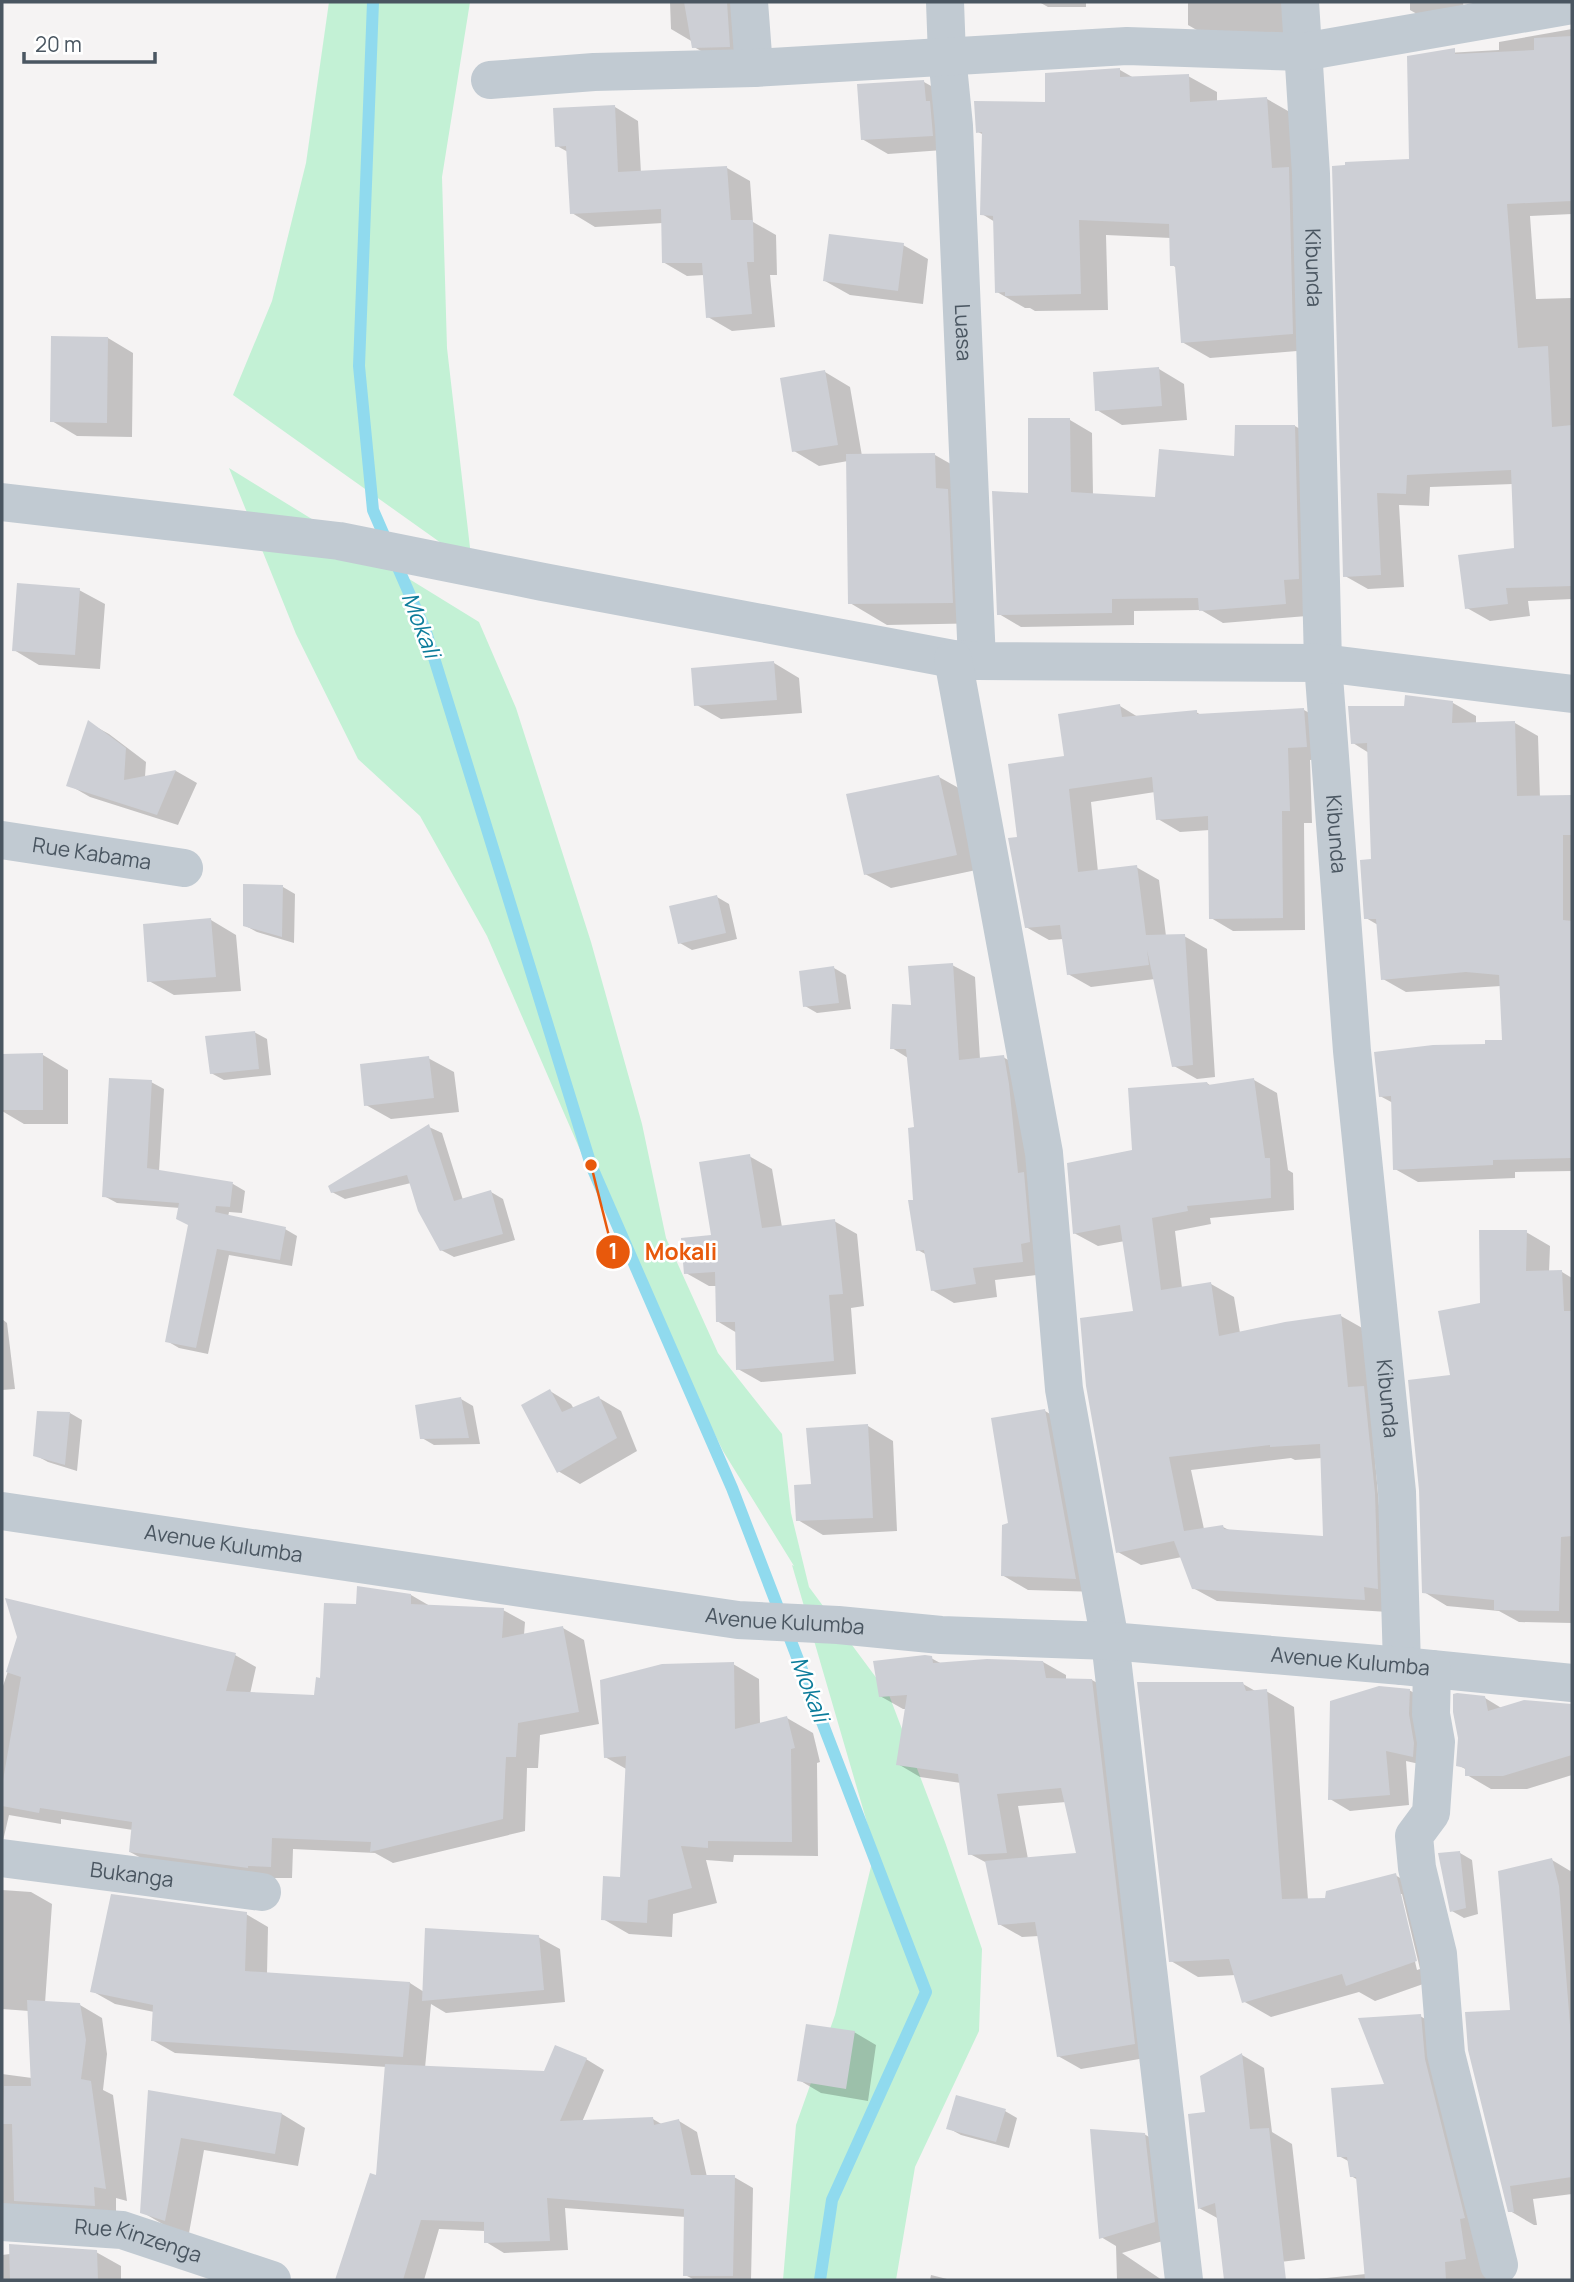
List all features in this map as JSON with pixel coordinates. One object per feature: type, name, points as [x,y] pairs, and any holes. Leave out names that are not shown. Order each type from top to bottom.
[{"type":"street","points":[[749,2],[754,68]]},
{"type":"street","name":"Luasa","points":[[945,2],[954,126],[965,660],[1044,1153],[1064,1389],[1110,1641],[1184,2280]]},
{"type":"street","name":"Kibunda","points":[[1300,2],[1311,174],[1323,663],[1352,1051],[1417,1667],[1432,1714],[1436,1742],[1431,1813],[1415,1836],[1417,1868],[1438,1954],[1446,2054],[1499,2265]]},
{"type":"street","points":[[490,80],[594,72],[754,68],[1127,46],[1303,52],[1572,5]]},
{"type":"street","points":[[2,502],[339,541],[543,582],[965,660],[1323,663],[1572,694]]},
{"type":"street","name":"Rue Kabama","points":[[2,840],[184,868]]},
{"type":"street","name":"Avenue Kulumba","points":[[2,1511],[738,1620],[838,1625],[941,1635],[1110,1641],[1572,1683]]},
{"type":"street","name":"Bukanga","points":[[2,1858],[261,1892]]},
{"type":"street","name":"Rue Kinzenga","points":[[2,2222],[122,2230],[272,2280]]},
{"type":"green space","points":[[329,2],[470,2],[442,177],[447,348],[472,565],[233,395],[272,301],[306,163]]},
{"type":"green space","points":[[229,468],[479,622],[516,708],[591,942],[642,1124],[666,1238],[718,1353],[782,1434],[791,1513],[809,1587],[889,1695],[945,1842],[982,1949],[979,2031],[915,2167],[896,2280],[783,2280],[796,2125],[835,2015],[875,1850],[792,1565],[794,1566],[723,1451],[614,1228],[487,936],[420,816],[358,759],[296,634]]},
{"type":"building","points":[[684,2],[727,2],[730,47],[692,48]]},
{"type":"building","points":[[1572,36],[1572,201],[1507,204],[1518,348],[1548,346],[1552,427],[1572,425],[1572,586],[1506,588],[1508,604],[1465,609],[1458,555],[1514,548],[1511,470],[1407,475],[1406,494],[1377,493],[1381,575],[1343,577],[1332,166],[1345,165],[1345,162],[1409,159],[1407,56],[1455,48],[1455,54],[1534,50],[1534,38]]},
{"type":"building","points":[[1120,68],[1120,77],[1189,74],[1190,102],[1267,97],[1272,168],[1289,167],[1293,334],[1181,343],[1175,266],[1170,266],[1169,224],[1079,220],[1081,294],[1005,296],[1005,292],[995,293],[993,216],[980,215],[982,132],[976,133],[974,101],[1045,102],[1045,73]]},
{"type":"building","points":[[924,80],[926,101],[930,101],[933,136],[861,140],[857,84]]},
{"type":"building","points":[[615,105],[618,172],[727,166],[731,220],[753,220],[754,262],[747,262],[752,314],[706,318],[702,263],[662,263],[661,209],[570,214],[566,146],[555,147],[553,108]]},
{"type":"building","points":[[829,234],[904,243],[898,291],[823,281]]},
{"type":"building","points":[[51,336],[108,337],[107,423],[50,422]]},
{"type":"building","points":[[1159,367],[1162,406],[1095,411],[1093,372]]},
{"type":"building","points":[[825,370],[838,445],[792,452],[780,378]]},
{"type":"building","points":[[1028,418],[1070,418],[1071,492],[1155,497],[1159,449],[1234,456],[1235,425],[1295,425],[1299,579],[1284,580],[1286,604],[1199,611],[1198,598],[1112,599],[1112,613],[997,615],[992,491],[1028,493]]},
{"type":"building","points":[[935,453],[936,488],[948,489],[953,603],[848,604],[846,454]]},
{"type":"building","points":[[17,583],[80,588],[75,655],[12,651]]},
{"type":"building","points":[[774,661],[777,700],[694,706],[691,668]]},
{"type":"building","points":[[1405,695],[1453,701],[1452,723],[1515,721],[1517,796],[1572,795],[1572,835],[1563,835],[1563,920],[1572,921],[1572,1158],[1493,1160],[1493,1165],[1393,1170],[1391,1096],[1379,1097],[1374,1052],[1433,1045],[1485,1044],[1485,1040],[1502,1040],[1499,975],[1466,972],[1381,980],[1376,919],[1364,919],[1360,860],[1371,859],[1367,743],[1351,744],[1348,706],[1404,706]]},
{"type":"building","points":[[1120,704],[1122,717],[1197,710],[1197,714],[1304,708],[1307,747],[1288,748],[1290,811],[1282,811],[1283,918],[1209,919],[1208,816],[1156,820],[1152,777],[1069,789],[1078,872],[1137,865],[1146,935],[1185,934],[1193,1065],[1172,1067],[1147,950],[1149,965],[1067,975],[1060,925],[1025,928],[1008,838],[1017,837],[1008,764],[1064,756],[1058,714]]},
{"type":"building","points":[[88,720],[126,748],[124,780],[176,770],[157,815],[66,786]]},
{"type":"building","points":[[939,775],[957,855],[864,875],[846,794]]},
{"type":"building","points":[[243,884],[283,885],[282,937],[243,926]]},
{"type":"building","points":[[717,895],[726,933],[678,944],[669,906]]},
{"type":"building","points":[[211,918],[216,977],[147,982],[143,924]]},
{"type":"building","points":[[953,963],[959,1060],[1004,1055],[1018,1173],[1024,1172],[1030,1242],[1021,1244],[1023,1262],[973,1268],[976,1284],[931,1291],[924,1250],[916,1251],[908,1200],[913,1200],[908,1128],[914,1127],[906,1049],[890,1049],[892,1004],[911,1005],[908,966]]},
{"type":"building","points":[[834,966],[839,1003],[803,1007],[799,971]]},
{"type":"building","points":[[255,1031],[259,1069],[210,1074],[205,1036]]},
{"type":"building","points":[[43,1053],[43,1110],[2,1110],[2,1054]]},
{"type":"building","points":[[429,1056],[434,1098],[364,1106],[360,1064]]},
{"type":"building","points":[[109,1078],[152,1080],[147,1168],[233,1182],[230,1207],[216,1206],[215,1212],[286,1227],[280,1260],[217,1249],[196,1348],[165,1342],[188,1225],[176,1219],[179,1203],[102,1197]]},
{"type":"building","points":[[1254,1078],[1265,1158],[1270,1158],[1271,1198],[1187,1206],[1188,1211],[1152,1218],[1161,1290],[1211,1282],[1219,1336],[1341,1314],[1348,1387],[1364,1386],[1375,1493],[1378,1589],[1364,1587],[1365,1600],[1192,1589],[1174,1541],[1116,1553],[1086,1386],[1080,1318],[1133,1311],[1120,1225],[1073,1234],[1067,1163],[1132,1150],[1128,1088],[1207,1082],[1208,1085]],"holes":[[[1320,1444],[1323,1536],[1224,1529],[1223,1525],[1184,1531],[1169,1457],[1270,1445]]]},
{"type":"building","points":[[429,1124],[454,1201],[491,1190],[503,1234],[440,1251],[418,1211],[407,1175],[331,1193],[328,1186]]},
{"type":"building","points":[[750,1154],[762,1228],[835,1219],[843,1294],[829,1295],[834,1361],[736,1370],[735,1322],[716,1322],[715,1272],[684,1274],[681,1238],[711,1235],[699,1162]]},
{"type":"building","points":[[1479,1230],[1527,1230],[1526,1271],[1562,1270],[1564,1311],[1572,1311],[1572,1536],[1561,1537],[1559,1611],[1494,1610],[1494,1600],[1422,1593],[1419,1490],[1408,1380],[1450,1375],[1438,1311],[1480,1303]]},
{"type":"building","points":[[550,1389],[562,1412],[599,1396],[617,1438],[557,1473],[521,1405]]},
{"type":"building","points":[[461,1397],[469,1438],[420,1439],[415,1405]]},
{"type":"building","points":[[1045,1409],[1076,1579],[1001,1576],[1002,1525],[1008,1523],[991,1418]]},
{"type":"building","points":[[37,1411],[70,1412],[65,1465],[33,1456]]},
{"type":"building","points":[[868,1424],[873,1518],[796,1521],[794,1485],[811,1484],[806,1428]]},
{"type":"building","points":[[357,1586],[411,1594],[411,1604],[504,1608],[502,1638],[563,1626],[579,1712],[518,1723],[516,1757],[506,1757],[503,1819],[370,1852],[371,1842],[272,1838],[271,1867],[248,1868],[129,1852],[132,1822],[40,1808],[39,1813],[2,1806],[2,1786],[21,1677],[6,1672],[17,1637],[5,1598],[236,1653],[226,1691],[314,1695],[316,1677],[320,1678],[324,1603],[356,1604]]},
{"type":"building","points":[[932,1656],[933,1663],[987,1659],[1043,1661],[1046,1678],[1092,1679],[1135,2044],[1057,2057],[1035,1922],[998,1925],[985,1861],[1076,1853],[1061,1788],[997,1794],[1007,1853],[968,1855],[958,1774],[896,1765],[907,1695],[879,1697],[873,1661]]},
{"type":"building","points":[[734,1662],[735,1729],[787,1716],[795,1748],[791,1749],[792,1842],[708,1841],[708,1848],[681,1846],[692,1888],[648,1900],[647,1923],[601,1920],[603,1876],[620,1877],[626,1756],[604,1758],[600,1680],[662,1664]]},
{"type":"building","points":[[1137,1682],[1243,1682],[1246,1691],[1267,1689],[1282,1899],[1325,1898],[1326,1891],[1396,1873],[1417,1961],[1346,1986],[1342,1974],[1242,2003],[1229,1959],[1169,1962]]},
{"type":"building","points":[[1379,1686],[1410,1689],[1409,1714],[1414,1743],[1413,1757],[1386,1751],[1390,1795],[1328,1800],[1330,1701]]},
{"type":"building","points":[[1453,1694],[1485,1696],[1488,1711],[1524,1700],[1572,1704],[1572,1755],[1503,1776],[1465,1776],[1465,1768],[1456,1766],[1458,1738]]},
{"type":"building","points":[[1460,1851],[1466,1908],[1450,1912],[1438,1853]]},
{"type":"building","points":[[1552,1858],[1559,1886],[1572,2050],[1572,2177],[1510,2186],[1514,2212],[1508,2212],[1468,2050],[1465,2012],[1510,2010],[1498,1871]]},
{"type":"building","points":[[111,1894],[247,1912],[245,1971],[410,1982],[403,2057],[151,2041],[153,2005],[90,1992]]},
{"type":"building","points":[[425,1928],[539,1935],[544,1990],[422,2001]]},
{"type":"building","points":[[27,2000],[80,2003],[86,2040],[81,2079],[91,2081],[106,2189],[94,2187],[95,2206],[14,2201],[12,2124],[3,2124],[4,2086],[31,2086]]},
{"type":"building","points":[[1421,2014],[1425,2059],[1465,2218],[1460,2219],[1466,2259],[1445,2262],[1446,2280],[1365,2280],[1356,2177],[1350,2177],[1347,2157],[1337,2157],[1331,2088],[1384,2084],[1358,2018]]},
{"type":"building","points":[[806,2024],[855,2031],[846,2089],[797,2081]]},
{"type":"building","points":[[555,2045],[587,2058],[560,2121],[653,2117],[654,2125],[679,2119],[691,2175],[735,2175],[733,2276],[683,2276],[684,2209],[547,2198],[550,2241],[484,2243],[484,2222],[421,2220],[403,2280],[335,2280],[370,2173],[376,2175],[385,2064],[544,2071]]},
{"type":"building","points":[[1242,2053],[1250,2129],[1269,2128],[1286,2280],[1224,2280],[1215,2203],[1198,2209],[1188,2114],[1205,2112],[1200,2076]]},
{"type":"building","points":[[148,2090],[282,2113],[275,2154],[181,2138],[165,2221],[140,2213]]},
{"type":"building","points":[[956,2095],[1006,2109],[996,2142],[946,2129]]},
{"type":"building","points":[[1090,2129],[1145,2133],[1155,2222],[1099,2239]]},
{"type":"building","points":[[9,2244],[97,2250],[98,2280],[10,2280]]},
{"type":"waterway","name":"Mokali","points":[[373,2],[359,366],[373,510],[426,632],[591,1165],[732,1488],[926,1992],[832,2200],[820,2280]]},
{"type":"place","name":"Mokali","points":[[591,1165]]}]
